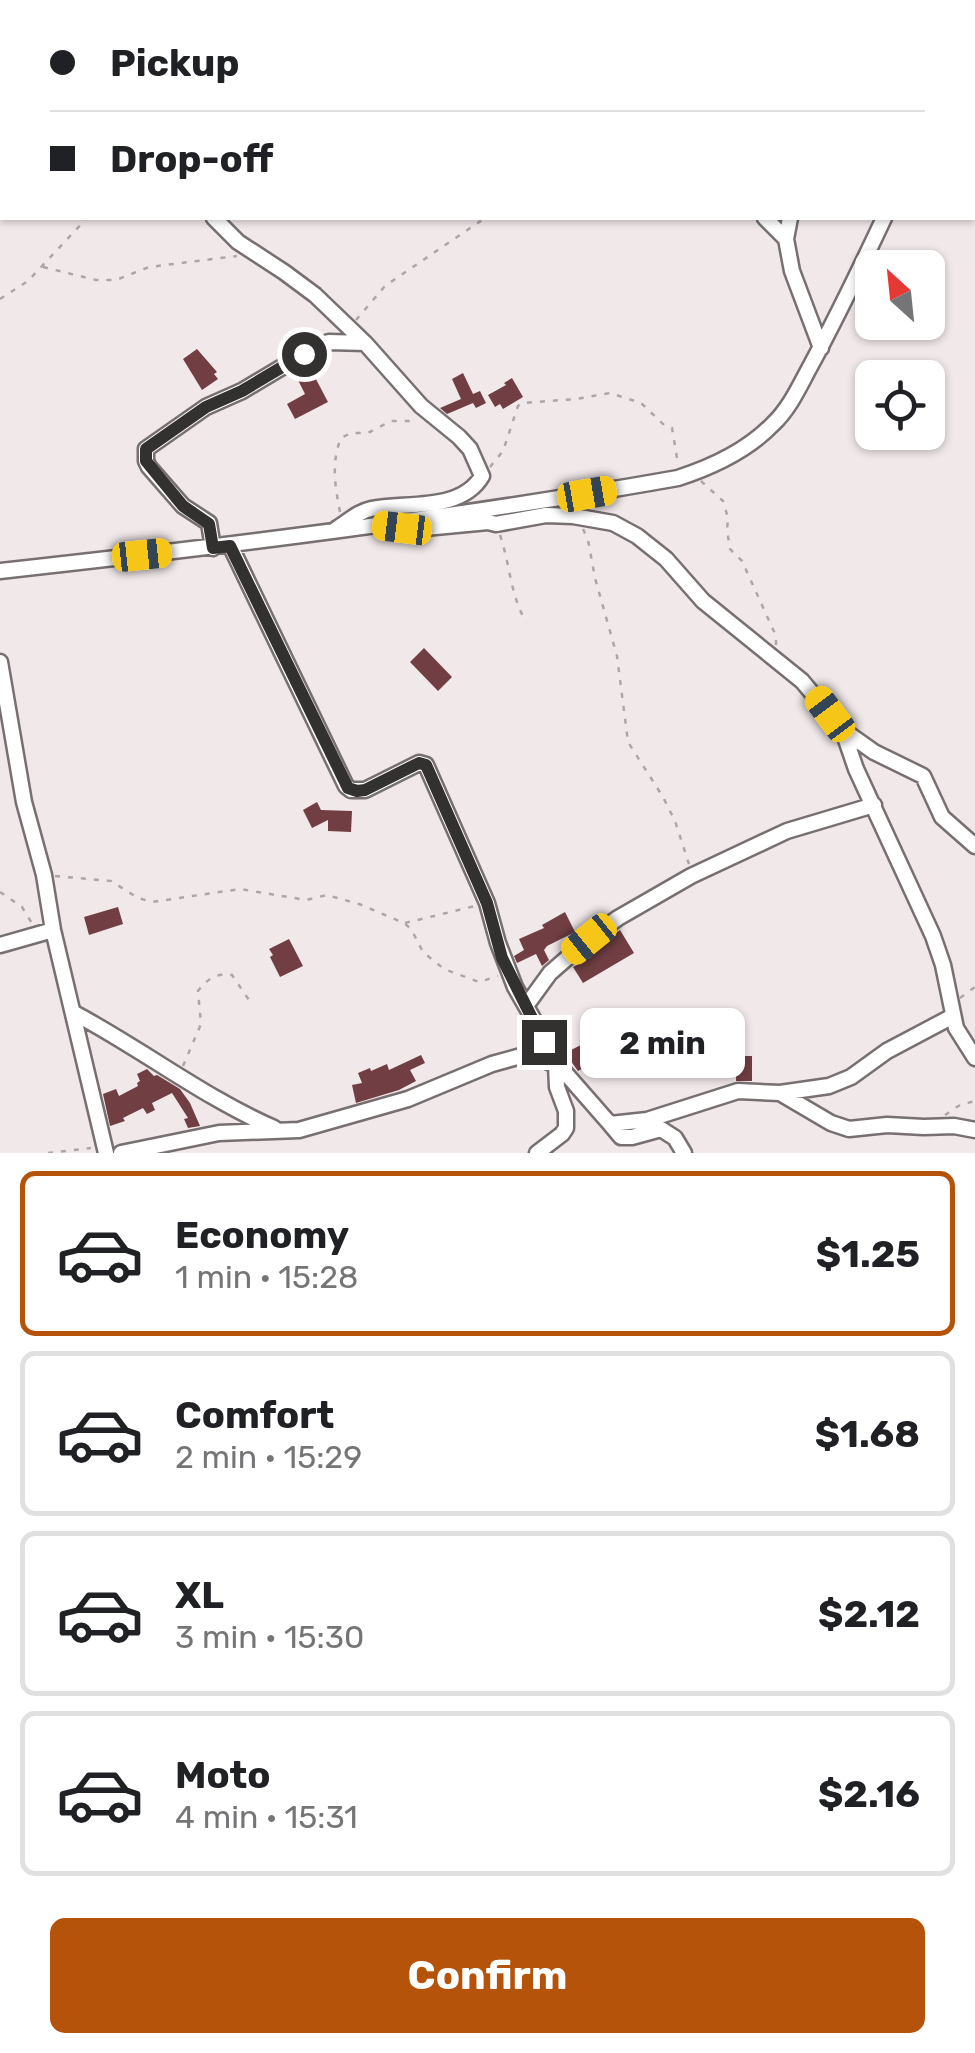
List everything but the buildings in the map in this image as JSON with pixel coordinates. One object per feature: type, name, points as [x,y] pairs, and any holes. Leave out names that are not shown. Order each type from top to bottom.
[{"type":"street","points":[[216,220],[226,232],[315,295],[421,406],[470,449],[482,476],[463,496],[373,508],[354,515],[337,528]]},
{"type":"street","points":[[767,220],[786,240]]},
{"type":"street","points":[[790,220],[786,240],[792,272],[821,348]]},
{"type":"street","points":[[378,526],[686,475],[735,453],[776,422],[795,395],[883,220]]},
{"type":"street","points":[[213,548],[209,524],[183,506],[148,467],[146,449],[206,407],[242,391],[319,345],[364,343]]},
{"type":"street","points":[[0,571],[230,546],[337,528],[496,524],[546,516],[614,523],[666,559],[703,601],[812,690],[842,730],[933,936],[953,1016],[963,1042],[975,1058]]},
{"type":"street","points":[[230,546],[346,786],[365,790],[424,763],[487,903],[509,972],[559,1066],[621,1136],[661,1129],[675,1138],[684,1153]]},
{"type":"street","points":[[0,662],[24,802],[44,875],[47,931],[74,1013],[106,1150]]},
{"type":"street","points":[[842,730],[874,752],[923,776],[942,817],[975,846]]},
{"type":"street","points":[[526,1006],[550,973],[589,939],[690,876],[787,831],[874,805]]},
{"type":"street","points":[[0,945],[47,931]]},
{"type":"street","points":[[74,1013],[123,1039],[240,1114],[279,1131]]},
{"type":"street","points":[[610,1124],[647,1120],[738,1090],[780,1093],[841,1081],[953,1016]]},
{"type":"street","points":[[121,1153],[219,1133],[300,1130],[393,1104],[506,1059],[536,1056],[559,1066]]},
{"type":"street","points":[[538,1153],[566,1128],[566,1111],[557,1087],[559,1066]]},
{"type":"street","points":[[780,1093],[831,1123],[849,1129],[887,1125],[975,1130]]},
{"type":"path","points":[[0,300],[28,281],[86,220]]},
{"type":"path","points":[[476,224],[477,220]]},
{"type":"path","points":[[350,329],[385,286],[482,220]]},
{"type":"path","points":[[43,267],[96,280],[116,280],[149,267],[254,253]]},
{"type":"path","points":[[482,476],[502,451],[522,403],[610,393],[642,403],[672,428],[686,475],[724,501],[730,549],[742,561],[776,636],[776,652],[784,665]]},
{"type":"path","points":[[337,528],[335,454],[341,438],[351,432],[368,433],[391,421],[438,418]]},
{"type":"path","points":[[573,516],[588,540],[617,656],[628,742],[668,807],[683,842],[690,876]]},
{"type":"path","points":[[496,524],[509,580],[526,622]]},
{"type":"path","points":[[44,875],[111,881],[152,902],[240,889],[306,900],[327,895],[404,923],[423,952],[444,970],[479,982],[509,972]]},
{"type":"path","points":[[0,892],[22,907],[33,925],[47,931]]},
{"type":"path","points":[[404,923],[487,903]]},
{"type":"path","points":[[178,1076],[201,1024],[198,991],[203,984],[215,976],[232,975],[249,1000]]},
{"type":"path","points":[[935,1126],[951,1110],[975,1101]]},
{"type":"path","points":[[48,1153],[82,1147],[106,1150]]},
{"type":"route","points":[[304,354],[242,391],[218,400],[162,436],[146,449],[148,467],[183,506],[209,524],[213,548],[230,546],[346,786],[365,790],[419,763],[426,765],[487,903],[502,958],[544,1042]]}]
